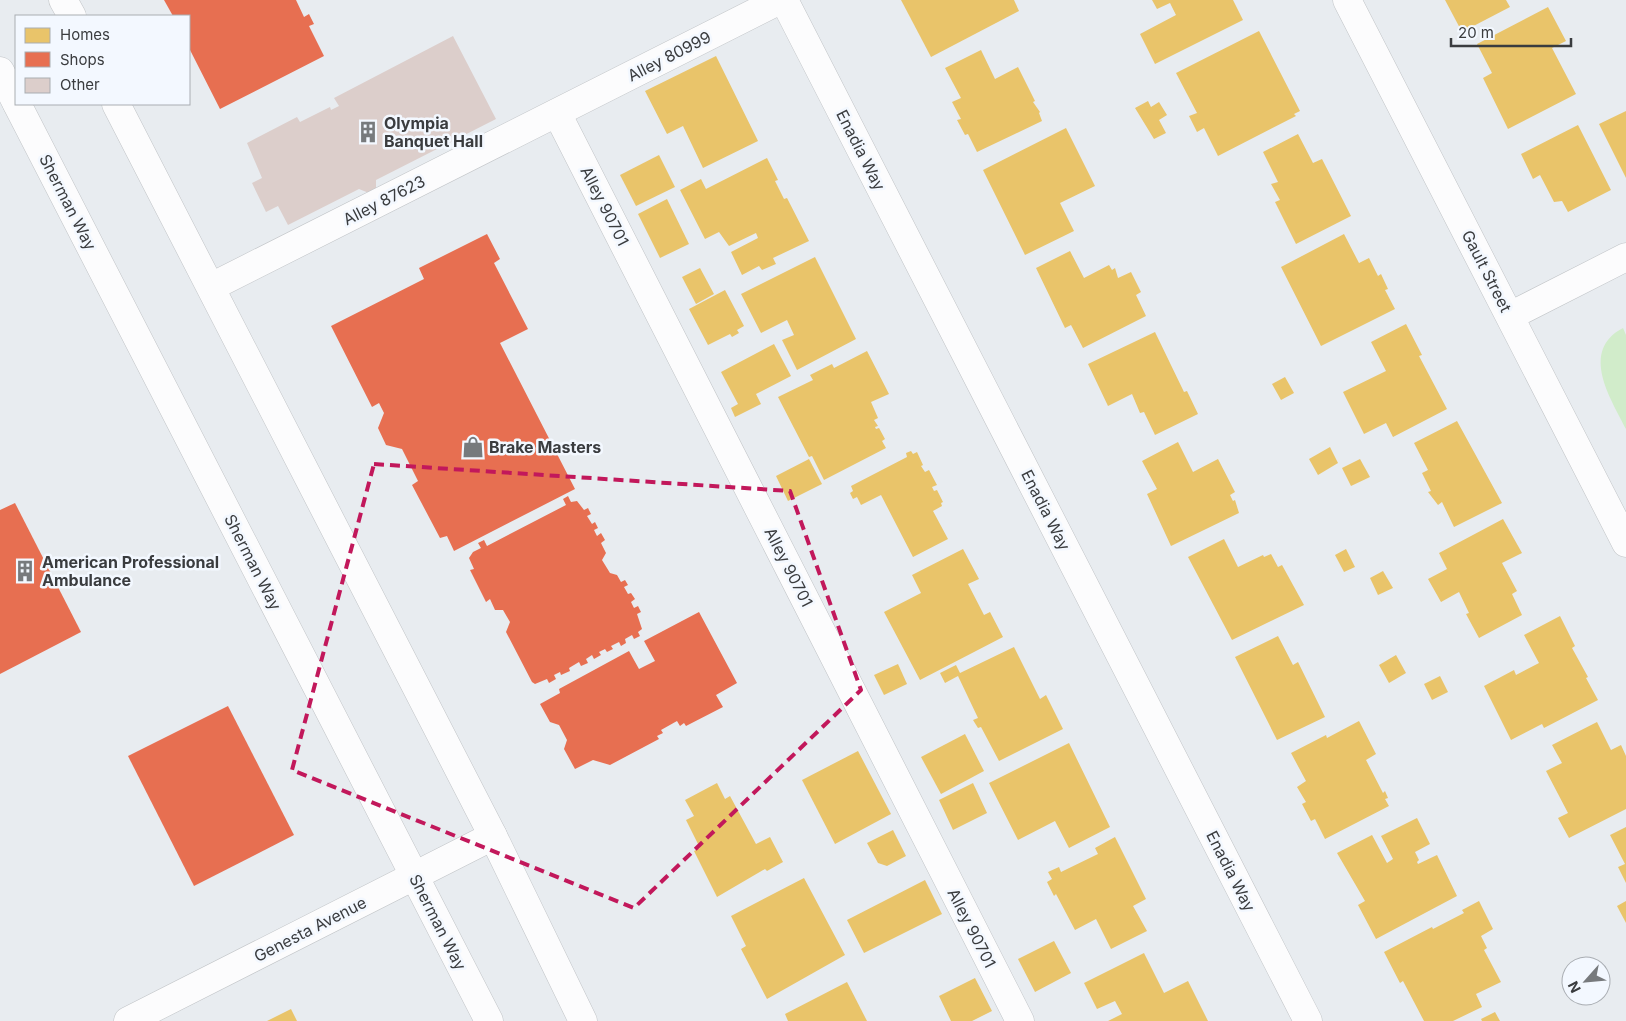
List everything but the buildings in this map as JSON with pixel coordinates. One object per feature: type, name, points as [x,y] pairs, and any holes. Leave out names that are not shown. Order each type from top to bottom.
[{"type":"street","points":[[63,0],[71,15]]},
{"type":"street","name":"Alley 80999","points":[[557,112],[780,0]]},
{"type":"street","name":"Enadia Way","points":[[784,0],[1308,1021]]},
{"type":"street","name":"Gault Street","points":[[1347,0],[1626,543]]},
{"type":"street","name":"Sherman Way","points":[[0,71],[15,99]]},
{"type":"street","name":"Sherman Way","points":[[18,105],[489,1021]]},
{"type":"street","points":[[117,105],[492,836],[583,1021]]},
{"type":"street","name":"Alley 87623","points":[[211,288],[557,112]]},
{"type":"street","name":"Alley 90701","points":[[557,112],[1020,1021]]},
{"type":"street","points":[[1510,316],[1626,257]]},
{"type":"street","name":"Genesta Avenue","points":[[130,1020],[492,836]]},
{"type":"highlighted area","points":[[374,464],[790,491],[861,690],[634,908],[292,770]]},
{"type":"green space","points":[[1623,328],[1626,335],[1626,429],[1607,390],[1602,376],[1601,362],[1603,349],[1610,338]]},
{"type":"place","name":"Olympia Banquet Hall","points":[[368,132]]},
{"type":"place","name":"Brake Masters","points":[[473,447]]},
{"type":"place","name":"American Professional Ambulance","points":[[25,571]]}]
